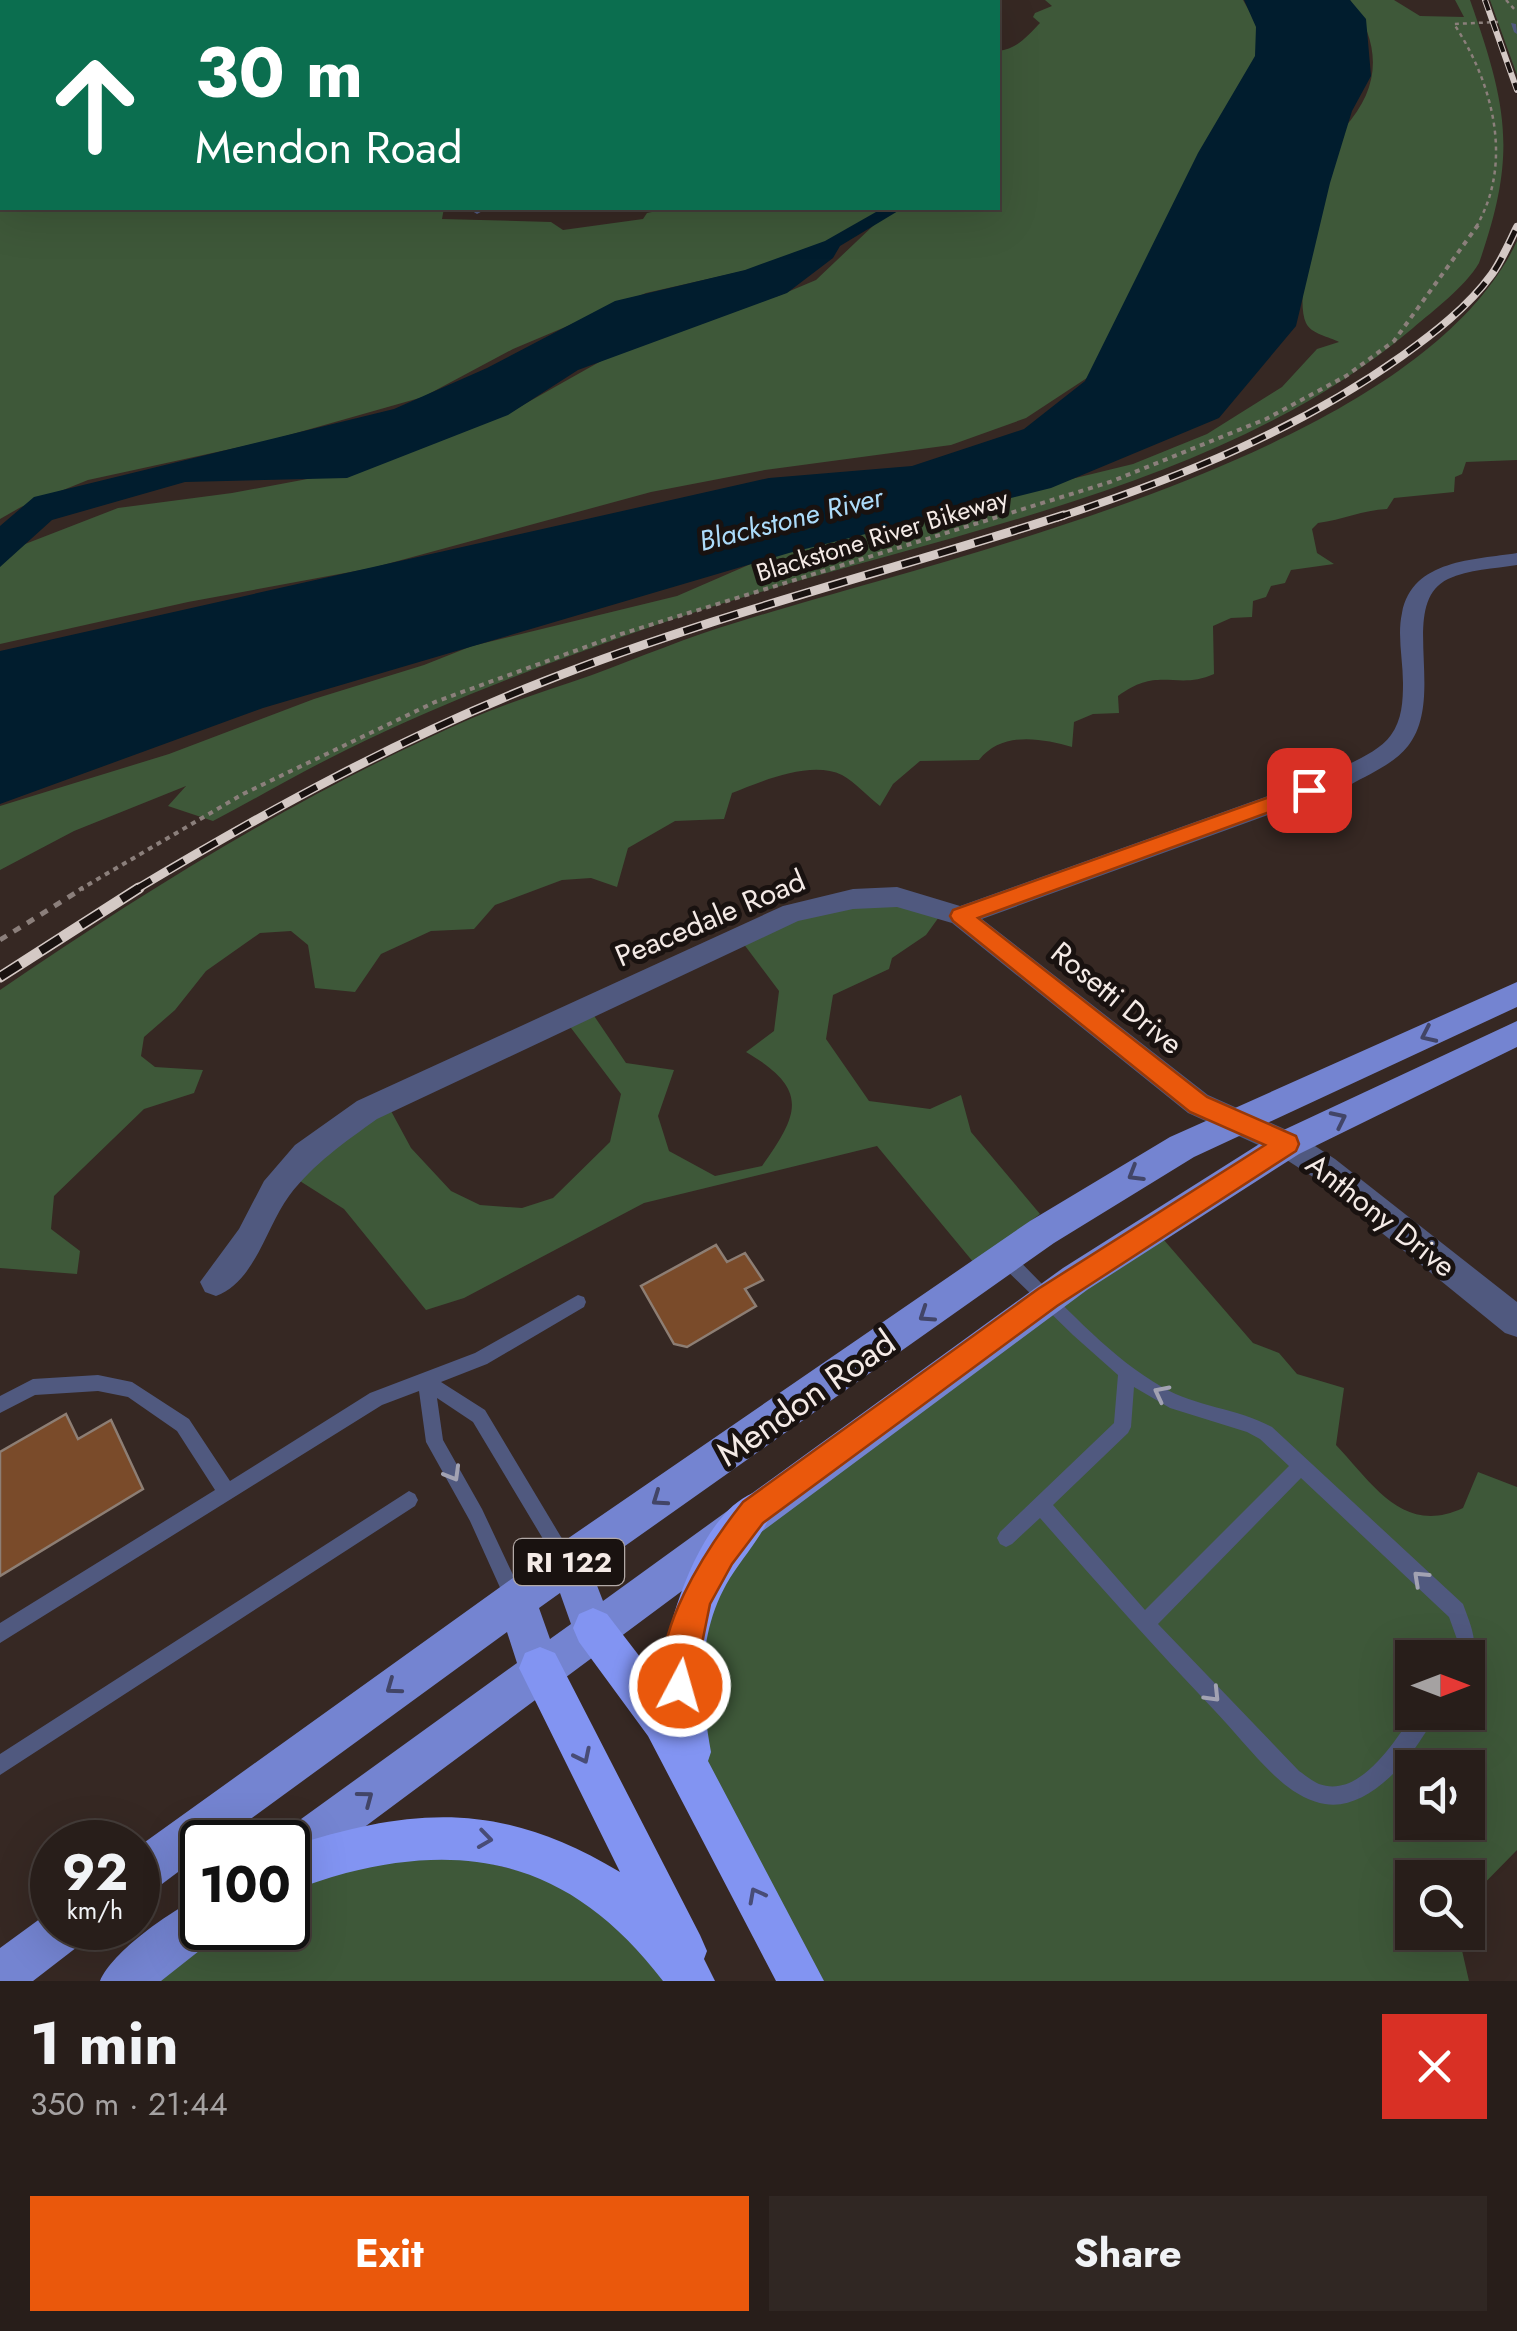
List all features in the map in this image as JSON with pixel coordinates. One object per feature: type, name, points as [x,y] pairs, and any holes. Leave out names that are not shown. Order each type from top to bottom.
[{"type":"highway","points":[[705,1798],[682,1711],[684,1642],[708,1574],[753,1512]]},
{"type":"highway","points":[[594,1628],[655,1708],[800,1981]]},
{"type":"highway","points":[[540,1668],[696,1981]]},
{"type":"highway","points":[[310,1862],[362,1844],[400,1838],[436,1835],[503,1841],[571,1868],[607,1891],[638,1917],[696,1981]]},
{"type":"main road","name":"Mendon Road","points":[[160,1858],[568,1563],[1006,1258],[1138,1172],[1517,994]]},
{"type":"main road","name":"Mendon Road","points":[[310,1840],[1048,1298],[1287,1144],[1517,1033]]},
{"type":"main road","points":[[568,1563],[594,1628]]},
{"type":"main road","points":[[516,1600],[540,1668]]},
{"type":"main road","points":[[122,1981],[180,1937]]},
{"type":"main road","points":[[0,1977],[36,1950]]},
{"type":"street","points":[[961,916],[1341,779],[1380,756],[1400,739],[1413,714],[1416,682],[1411,611],[1419,593],[1434,578],[1460,568],[1517,560]]},
{"type":"street","name":"Peacedale Road","points":[[216,1282],[250,1238],[275,1190],[306,1154],[367,1110],[792,913],[853,899],[897,897],[961,916]]},
{"type":"street","name":"Rosetti Drive","points":[[961,916],[1198,1104],[1238,1123]]},
{"type":"street","name":"Anthony Drive","points":[[1238,1123],[1287,1144],[1324,1168],[1517,1322]]},
{"type":"lane","points":[[1513,24],[1517,32]]},
{"type":"lane","points":[[1006,1258],[1126,1371],[1158,1394],[1216,1415],[1244,1420],[1266,1433],[1456,1611],[1466,1640]]},
{"type":"lane","points":[[0,1634],[376,1399],[481,1359],[578,1302]]},
{"type":"lane","points":[[1006,1538],[1122,1427],[1126,1371]]},
{"type":"lane","points":[[0,1406],[34,1387],[98,1382],[132,1390],[183,1425],[227,1492]]},
{"type":"lane","points":[[426,1382],[479,1416],[568,1563]]},
{"type":"lane","points":[[426,1382],[435,1442],[476,1515],[516,1600]]},
{"type":"lane","points":[[1146,1624],[1300,1467]]},
{"type":"lane","points":[[0,1765],[409,1500]]},
{"type":"lane","points":[[1041,1505],[1146,1624],[1292,1778],[1320,1794],[1349,1794],[1375,1779],[1414,1730]]},
{"type":"path","name":"Blackstone River Bikeway","points":[[0,940],[207,815],[380,724],[502,675],[663,620],[1112,484],[1184,458],[1348,374],[1388,347],[1409,323],[1479,223],[1494,186],[1494,136],[1470,47],[1454,24],[1513,24]]},
{"type":"green space","points":[[1045,0],[1243,0],[1260,30],[1260,62],[1096,372],[1026,418],[951,445],[765,470],[651,492],[372,568],[188,602],[0,644],[0,563],[20,546],[118,508],[232,493],[350,471],[514,410],[642,338],[686,321],[778,296],[816,280],[875,224],[761,267],[646,293],[513,349],[423,397],[268,441],[88,480],[0,519],[0,210],[444,210],[442,219],[551,222],[563,230],[643,219],[647,213],[662,210],[1000,210],[1000,51],[1017,44],[1040,23],[1033,17],[1035,13],[1052,6]]},
{"type":"green space","points":[[1350,0],[1394,0],[1420,16],[1464,17],[1455,0],[1470,0],[1500,102],[1503,161],[1491,225],[1473,272],[1413,328],[1333,386],[1245,434],[1151,474],[1052,508],[659,624],[501,682],[346,750],[213,821],[168,806],[186,786],[74,831],[0,870],[0,806],[169,754],[314,699],[472,646],[677,596],[785,549],[1133,464],[1207,434],[1282,387],[1317,349],[1339,342],[1308,327],[1303,306],[1308,257],[1344,128],[1371,81],[1372,49]]},
{"type":"green space","points":[[1490,0],[1517,0],[1517,75]]},
{"type":"green space","points":[[1517,241],[1517,460],[1466,462],[1462,474],[1455,477],[1454,492],[1394,498],[1387,509],[1318,523],[1312,529],[1317,553],[1334,564],[1291,570],[1285,583],[1271,586],[1266,597],[1253,601],[1252,617],[1231,618],[1213,626],[1214,674],[1201,679],[1156,680],[1132,687],[1118,696],[1119,713],[1093,714],[1074,722],[1072,747],[1022,739],[999,744],[979,760],[920,761],[893,784],[880,806],[847,778],[830,771],[801,771],[757,783],[732,793],[724,819],[675,821],[628,848],[617,887],[591,878],[562,880],[495,905],[474,929],[431,931],[381,954],[355,992],[315,988],[308,945],[291,931],[260,933],[206,971],[175,1010],[144,1037],[141,1056],[155,1067],[203,1070],[194,1093],[144,1109],[54,1196],[51,1229],[80,1251],[77,1274],[0,1268],[0,990],[229,844],[347,778],[470,719],[719,628],[1051,529],[1170,487],[1282,438],[1383,382],[1464,316]]},
{"type":"green space","points":[[853,896],[944,910],[926,935],[892,958],[889,969],[833,995],[826,1039],[869,1101],[930,1109],[961,1095],[971,1132],[1040,1214],[974,1263],[877,1146],[644,1203],[464,1298],[426,1310],[344,1209],[281,1169],[384,1098],[411,1148],[451,1191],[480,1205],[522,1208],[553,1198],[610,1142],[621,1094],[565,1020],[584,1001],[626,1063],[674,1070],[658,1116],[669,1151],[715,1176],[762,1166],[784,1131],[792,1103],[780,1078],[746,1052],[774,1031],[779,991],[740,939]]},
{"type":"green space","points":[[1151,1225],[1253,1343],[1279,1353],[1297,1374],[1344,1388],[1336,1445],[1391,1502],[1423,1515],[1442,1515],[1463,1508],[1478,1472],[1517,1487],[1517,1850],[1485,1883],[1485,1860],[1395,1860],[1395,1950],[1462,1950],[1469,1981],[786,1981],[652,1685],[714,1540]]},
{"type":"green space","points":[[383,1837],[585,1887],[679,1981],[112,1981],[151,1950],[160,1950],[160,1943],[180,1927],[180,1950],[310,1950],[310,1851]]},
{"type":"water","name":"Blackstone River","points":[[1244,0],[1350,0],[1366,19],[1371,76],[1352,111],[1330,183],[1296,326],[1219,418],[1051,488],[789,553],[263,708],[0,804],[0,651],[769,478],[912,466],[1024,429],[1085,381],[1198,153],[1255,56],[1256,27]]},
{"type":"water","points":[[879,210],[900,210],[840,246],[833,258],[787,293],[578,370],[508,415],[347,478],[185,482],[52,520],[0,567],[0,526],[34,497],[394,409],[487,368],[615,301],[745,270],[825,241]]},
{"type":"building","points":[[716,1245],[727,1262],[745,1253],[763,1280],[745,1289],[756,1306],[687,1347],[674,1344],[641,1286]]},
{"type":"building","points":[[66,1414],[78,1439],[111,1420],[143,1489],[0,1576],[0,1452]]},
{"type":"railway","points":[[1485,0],[1517,90]]},
{"type":"railway","points":[[1056,518],[1192,469],[1278,430],[1362,383],[1426,338],[1472,298],[1496,269],[1517,227]]},
{"type":"railway","points":[[135,890],[336,777],[439,726],[545,681],[738,614],[1064,515]]},
{"type":"railway","points":[[0,977],[139,888]]},
{"type":"route","points":[[680,1686],[684,1642],[696,1599],[708,1574],[753,1512],[1048,1298],[1287,1144],[1198,1104],[961,916],[1309,790]]}]
